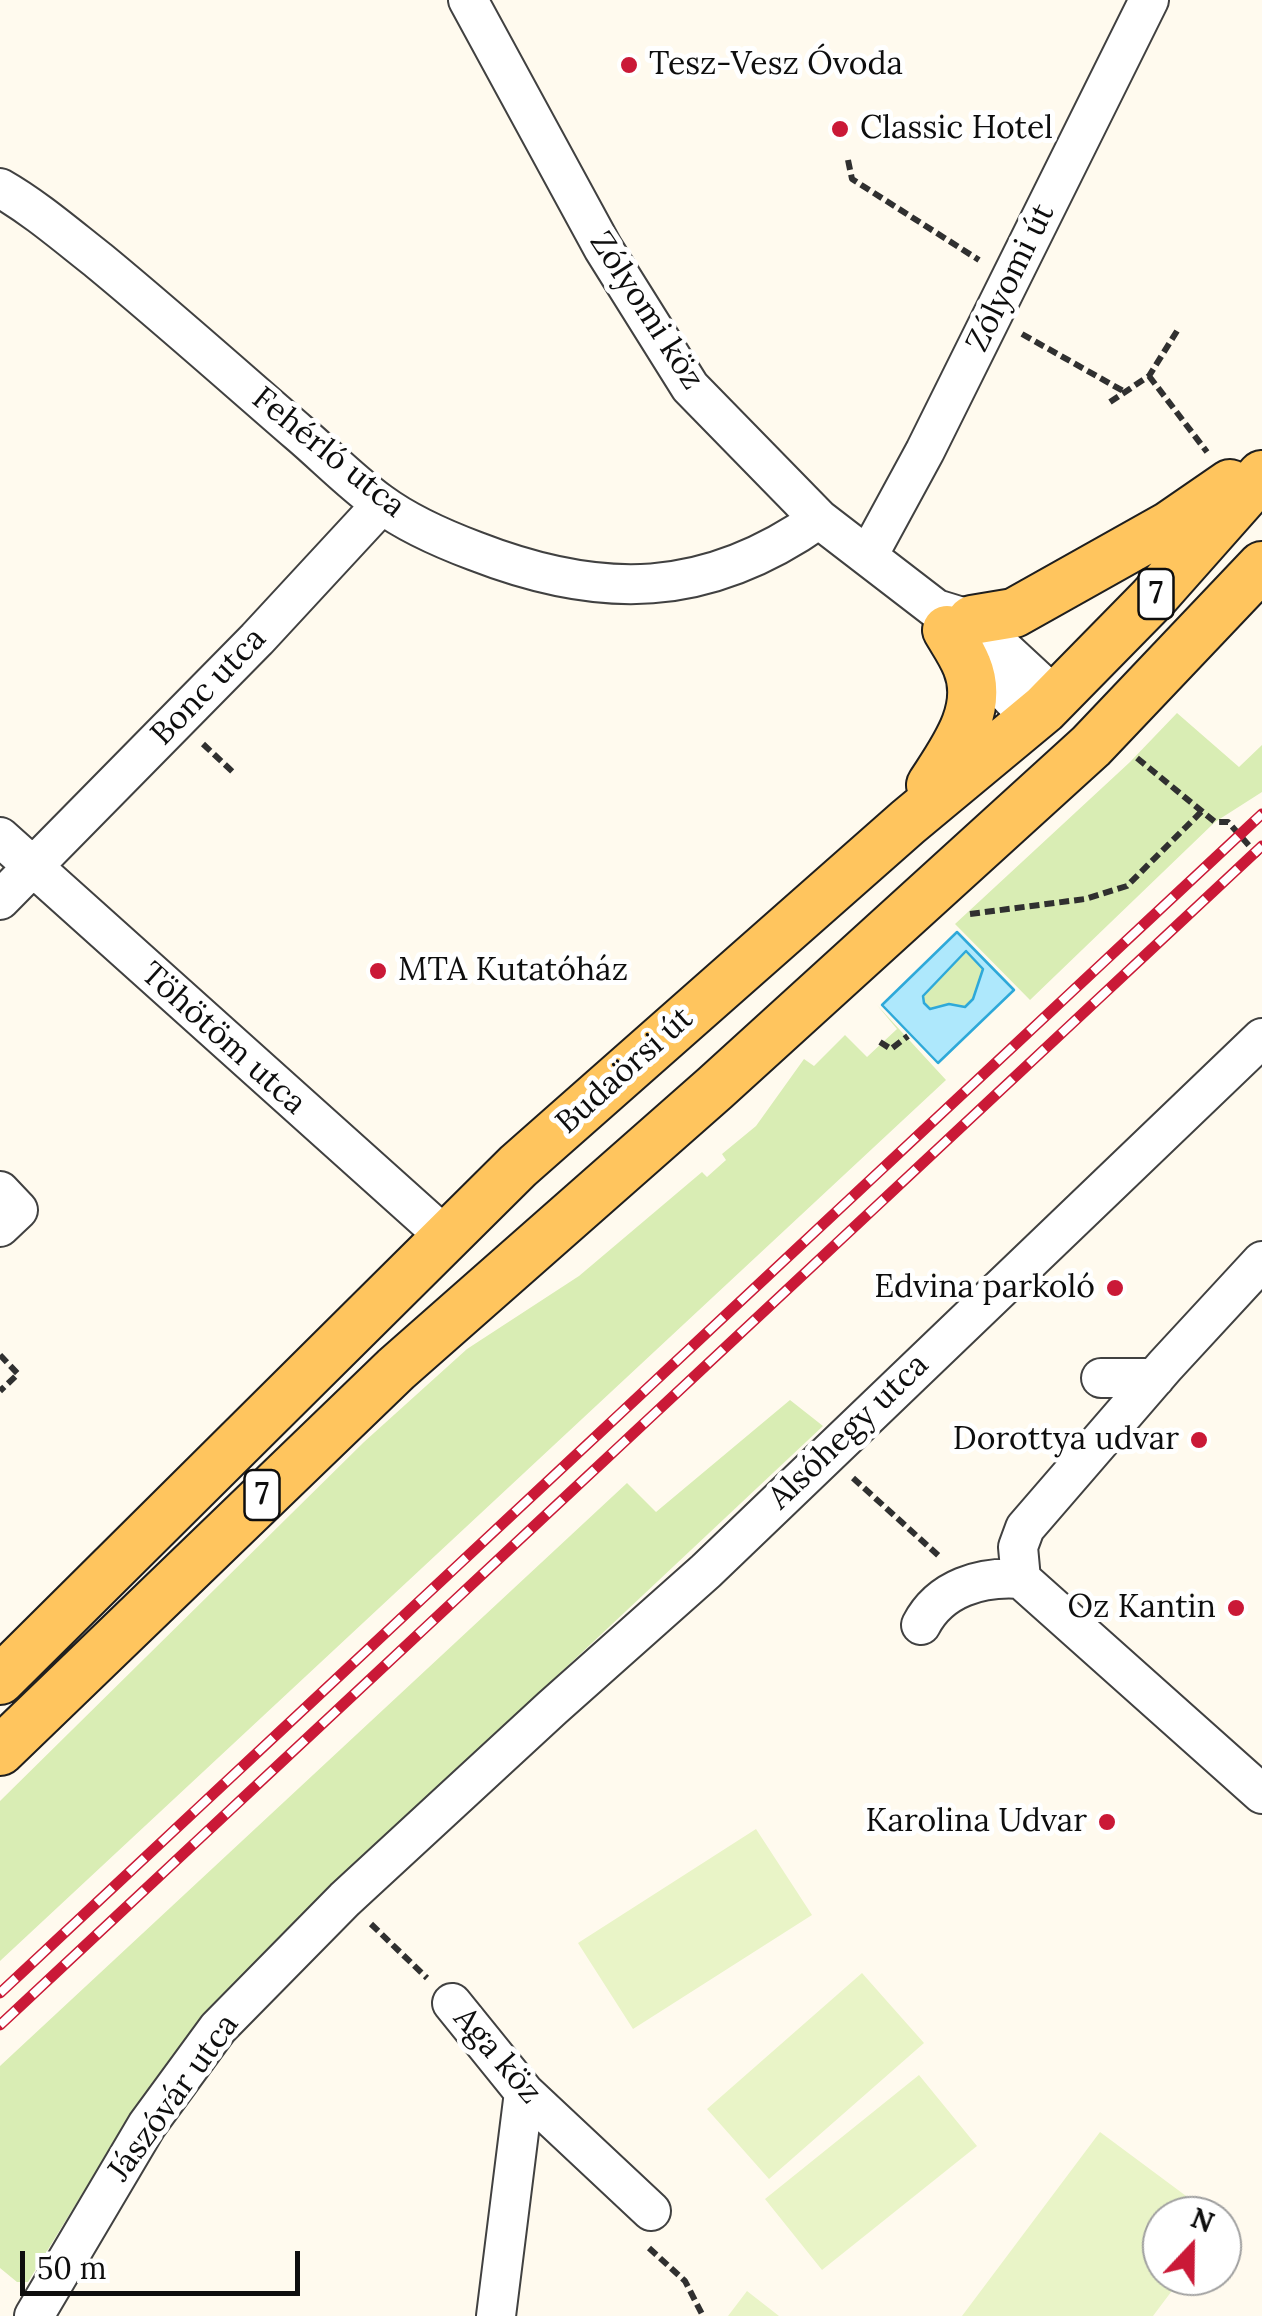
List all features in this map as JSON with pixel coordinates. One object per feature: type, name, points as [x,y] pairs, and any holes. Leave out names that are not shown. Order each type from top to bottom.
[{"type":"main road","points":[[908,822],[965,732],[971,699],[969,670],[952,620],[1014,613],[1170,526],[1262,463]]},
{"type":"main road","name":"Budaörsi út","points":[[0,1680],[518,1166],[908,822],[1034,699],[1153,598],[1262,475]]},
{"type":"main road","name":"7","points":[[0,1752],[410,1356],[715,1088],[1091,746],[1262,566]]},
{"type":"main road","points":[[1034,699],[1085,711],[1141,694]]},
{"type":"main road","points":[[990,840],[1049,744],[1034,699]]},
{"type":"street","name":"Zólyomi köz","points":[[468,0],[603,248],[690,387],[820,518],[952,620],[1034,699]]},
{"type":"street","name":"Zólyomi út","points":[[869,554],[925,451],[1149,0]]},
{"type":"street","name":"Fehérló utca","points":[[0,188],[124,282],[382,505],[454,543],[509,564],[613,586],[662,583],[742,563],[785,543],[820,518]]},
{"type":"street","name":"Bonc utca","points":[[0,900],[382,505]]},
{"type":"street","name":"Töhötöm utca","points":[[0,838],[447,1238]]},
{"type":"street","name":"Alsóhegy utca","points":[[430,1820],[706,1571],[1262,1038]]},
{"type":"street","points":[[0,1192],[18,1210],[0,1227]]},
{"type":"street","points":[[1262,1262],[1025,1528],[1018,1547],[1022,1579],[1262,1794]]},
{"type":"street","points":[[1101,1378],[1155,1378]]},
{"type":"street","points":[[920,1625],[928,1610],[946,1593],[990,1580],[1022,1579]]},
{"type":"street","name":"Jászóvár utca","points":[[34,2316],[147,2125],[218,2028],[345,1899],[430,1820]]},
{"type":"street","name":"Aga köz","points":[[452,2003],[524,2092],[651,2210]]},
{"type":"street","points":[[496,2316],[524,2092]]},
{"type":"path","points":[[848,160],[852,179],[1010,280]]},
{"type":"path","points":[[1012,329],[1125,392]]},
{"type":"path","points":[[1110,402],[1149,376],[1177,331]]},
{"type":"path","points":[[1149,376],[1211,457]]},
{"type":"path","points":[[1131,753],[1215,822],[1228,822],[1262,860]]},
{"type":"path","points":[[966,915],[1086,899],[1127,886],[1202,811]]},
{"type":"path","points":[[880,1042],[891,1049],[908,1036]]},
{"type":"path","points":[[0,1355],[18,1374],[0,1391]]},
{"type":"path","points":[[845,1471],[942,1559]]},
{"type":"path","name":"Aga köz","points":[[345,1899],[452,2003]]},
{"type":"path","points":[[651,2210],[649,2249],[685,2281],[703,2316]]},
{"type":"green space","points":[[1177,713],[1239,767],[1262,745],[1262,792],[1215,822],[1030,1000],[955,924],[1130,762]]},
{"type":"green space","points":[[966,951],[983,969],[973,999],[965,1007],[949,1004],[931,1009],[923,996]]},
{"type":"green space","points":[[877,1005],[946,1080],[0,1961],[0,1801],[364,1442],[467,1349],[579,1276],[702,1172],[707,1177],[726,1160],[722,1154],[756,1126],[804,1059],[814,1066],[845,1035],[867,1057],[897,1029]]},
{"type":"green space","points":[[790,1400],[823,1426],[345,1875],[157,2081],[117,2137],[28,2282],[17,2282],[0,2268],[0,2066],[627,1483],[656,1512]]},
{"type":"green space","points":[[756,1829],[812,1915],[633,2029],[578,1943]]},
{"type":"green space","points":[[862,1973],[924,2043],[769,2179],[707,2109]]},
{"type":"green space","points":[[919,2075],[977,2146],[822,2270],[765,2199]]},
{"type":"green space","points":[[1100,2132],[1186,2196],[1142,2196],[1142,2296],[1168,2296],[1153,2316],[962,2316]]},
{"type":"green space","points":[[747,2291],[779,2316],[728,2316]]},
{"type":"water","points":[[957,932],[1014,990],[938,1063],[882,1005]],"holes":[[[966,951],[983,969],[973,999],[965,1007],[949,1004],[930,1009],[924,1003],[923,996]]]},
{"type":"railway","points":[[0,1993],[1262,814]]},
{"type":"railway","points":[[0,2025],[1262,846]]},
{"type":"place","name":"Tesz-Vesz Óvoda","points":[[629,65]]},
{"type":"place","name":"Classic Hotel","points":[[840,129]]},
{"type":"place","name":"MTA Kutatóház","points":[[378,971]]},
{"type":"place","name":"Edvina parkoló","points":[[1115,1288]]},
{"type":"place","name":"Dorottya udvar","points":[[1199,1440]]},
{"type":"place","name":"Oz Kantin","points":[[1236,1608]]},
{"type":"place","name":"Karolina Udvar","points":[[1107,1822]]}]
